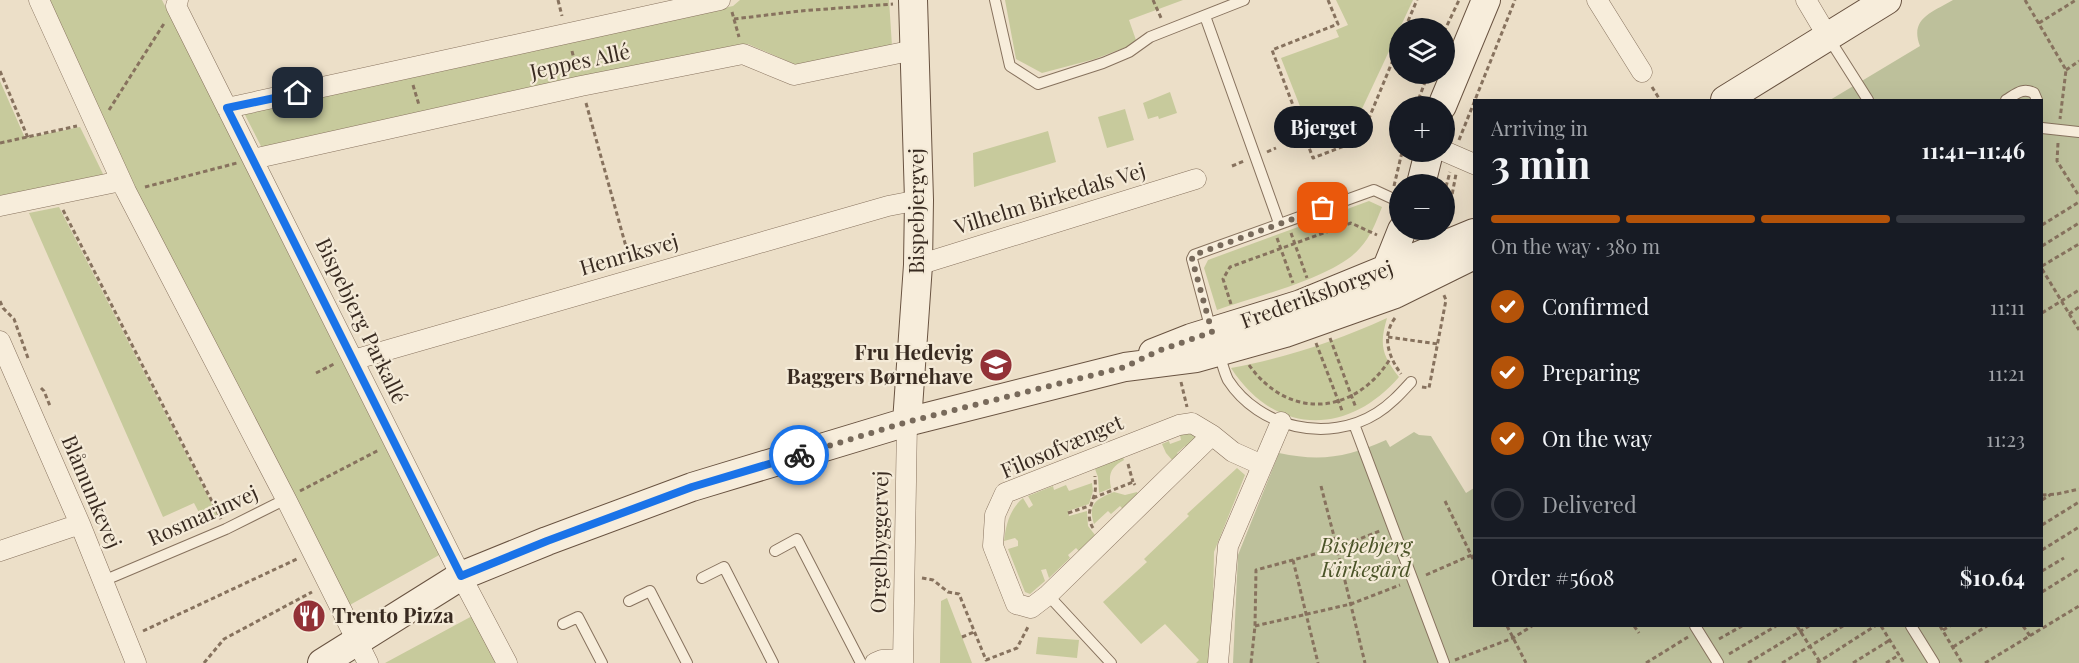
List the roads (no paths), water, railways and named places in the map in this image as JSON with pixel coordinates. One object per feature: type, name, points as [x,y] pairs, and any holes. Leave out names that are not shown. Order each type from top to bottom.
[{"type":"street","points":[[39,0],[123,186],[286,499],[362,652]]},
{"type":"street","points":[[1446,96],[1486,0]]},
{"type":"street","points":[[1597,0],[1642,72]]},
{"type":"street","points":[[1806,0],[1828,37]]},
{"type":"street","points":[[1727,99],[1887,0]]},
{"type":"street","name":"Bispebjergvej","points":[[907,422],[918,265],[919,200],[913,1]]},
{"type":"street","name":"Bispebjerg Parkallé","points":[[177,3],[227,108],[461,576],[507,663]]},
{"type":"street","name":"Jeppes Allé","points":[[227,108],[567,34],[726,5]]},
{"type":"street","name":"Jeppes Allé","points":[[253,159],[581,86],[743,54],[794,75],[914,50]]},
{"type":"street","points":[[1432,174],[1445,162]]},
{"type":"street","name":"Vilhelm Birkedals Vej","points":[[918,265],[1196,179]]},
{"type":"street","points":[[0,206],[56,195],[123,186]]},
{"type":"street","name":"Henriksvej","points":[[353,360],[888,206],[919,200]]},
{"type":"street","name":"Frederiksborgvej","points":[[1125,367],[1158,351],[1226,338],[1317,313],[1386,270],[1473,233]]},
{"type":"street","points":[[1386,270],[1389,240]]},
{"type":"street","points":[[1317,313],[1392,287],[1405,277],[1427,253]]},
{"type":"street","name":"Frederiksborgvej","points":[[1427,253],[1473,255]]},
{"type":"street","name":"Frederiksborgvej","points":[[322,663],[362,652],[461,576],[692,487],[907,422],[1125,367],[1178,361],[1226,338]]},
{"type":"street","name":"Blåmunkevej","points":[[0,340],[5,364],[80,524],[136,663]]},
{"type":"street","name":"Orgelbyggervej","points":[[903,661],[907,422]]},
{"type":"street","points":[[1218,663],[1228,546],[1281,422]]},
{"type":"street","name":"Filosofvænget","points":[[1048,595],[1031,608],[1016,604],[993,546],[995,515],[1005,494],[1179,425],[1192,423],[1212,435]]},
{"type":"street","points":[[1048,595],[1212,435],[1233,452],[1262,465]]},
{"type":"street","points":[[0,551],[80,524]]},
{"type":"street","points":[[874,663],[882,660],[903,661]]},
{"type":"lane","points":[[995,0],[1010,66],[1038,84],[1103,63],[1129,52],[1150,37],[1244,0]]},
{"type":"lane","points":[[1205,16],[1279,223]]},
{"type":"lane","points":[[1828,37],[1867,99]]},
{"type":"lane","points":[[2008,99],[2020,91],[2028,90],[2034,93],[2037,99]]},
{"type":"lane","points":[[2043,128],[2079,132]]},
{"type":"lane","points":[[1389,197],[1374,190],[1194,255],[1192,259],[1226,338],[1228,379],[1242,397],[1260,411],[1281,422],[1310,429],[1325,429],[1354,423],[1376,414],[1395,400],[1411,382]]},
{"type":"lane","points":[[1354,423],[1445,663]]},
{"type":"lane","name":"Rosmarinvej","points":[[103,581],[226,529],[286,499]]},
{"type":"lane","points":[[775,551],[797,539],[861,663]]},
{"type":"lane","points":[[702,578],[724,567],[773,663]]},
{"type":"lane","points":[[629,601],[650,591],[687,663]]},
{"type":"lane","points":[[1048,595],[1111,663]]},
{"type":"lane","points":[[563,624],[578,617],[602,663]]},
{"type":"lane","points":[[1912,627],[1934,663]]},
{"type":"lane","points":[[1696,628],[1718,662]]},
{"type":"place","name":"Bjerget","points":[[1323,208]]},
{"type":"place","name":"Fru Hedevig Baggers Børnehave","points":[[996,365]]},
{"type":"place","name":"Trento Pizza","points":[[309,616]]},
{"type":"park label","name":"Bispebjerg Kirkegård","points":[[1366,558]]}]
